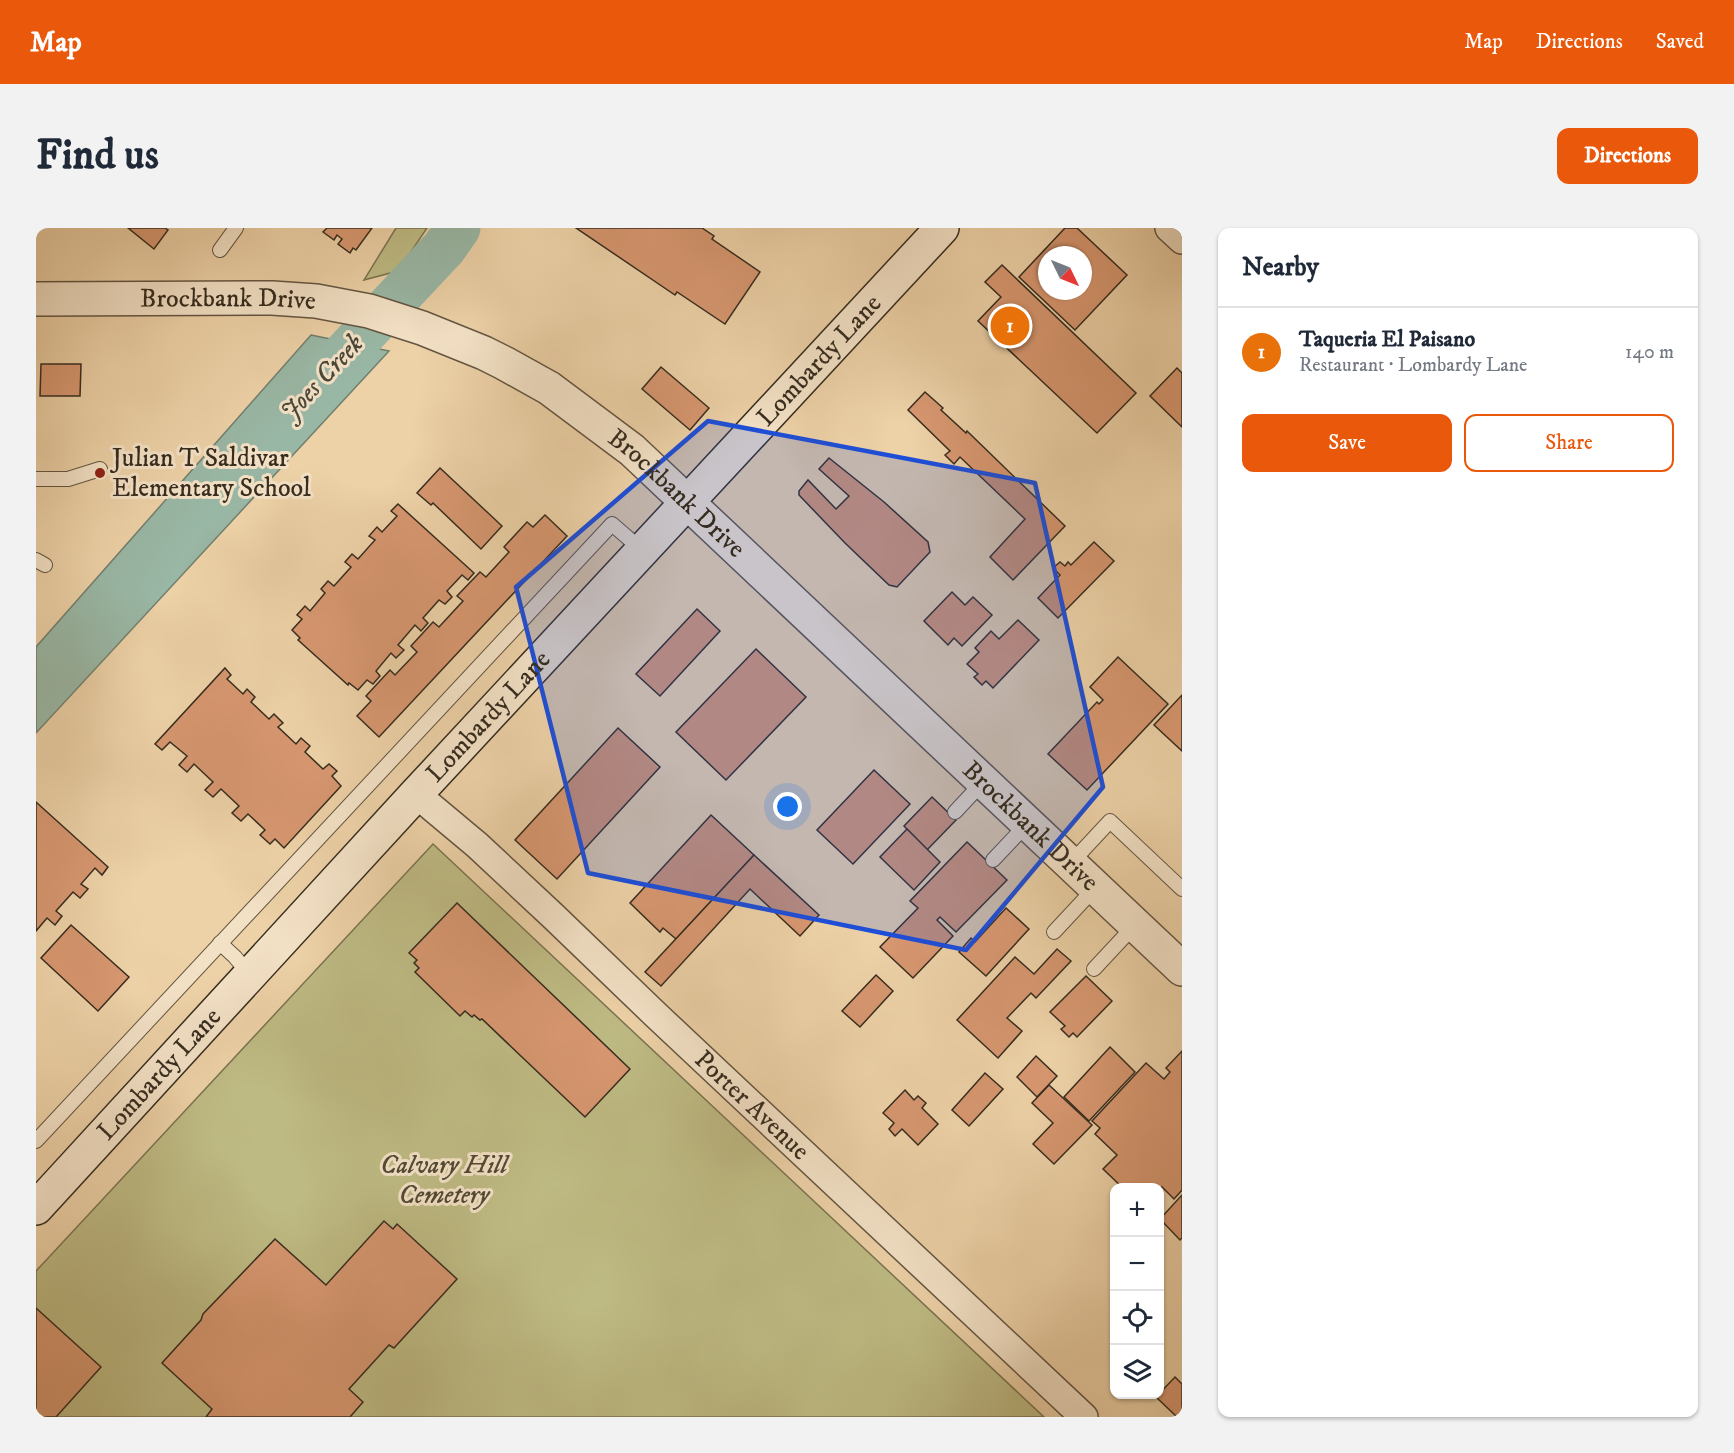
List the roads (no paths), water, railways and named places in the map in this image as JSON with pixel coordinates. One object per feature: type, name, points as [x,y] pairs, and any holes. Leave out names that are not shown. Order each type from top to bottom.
[{"type":"street","name":"Lombardy Lane","points":[[36,1208],[416,794],[942,228]]},
{"type":"street","points":[[1169,228],[1182,240]]},
{"type":"street","name":"Brockbank Drive","points":[[36,299],[272,298],[316,301],[369,311],[422,328],[484,353],[540,383],[633,450],[1182,969]]},
{"type":"street","name":"Porter Avenue","points":[[416,794],[477,845],[1084,1417]]},
{"type":"lane","points":[[220,250],[236,228]]},
{"type":"lane","points":[[36,479],[68,479],[100,469]]},
{"type":"lane","points":[[36,1141],[612,524],[643,551]]},
{"type":"lane","points":[[955,812],[983,782]]},
{"type":"lane","points":[[1070,864],[1110,821],[1182,889]]},
{"type":"lane","points":[[993,860],[1028,824]]},
{"type":"lane","points":[[1054,932],[1095,888]]},
{"type":"lane","points":[[1094,969],[1135,925]]},
{"type":"lane","points":[[220,943],[236,957],[250,975]]},
{"type":"water","points":[[311,335],[389,351],[36,733],[36,647]]},
{"type":"waterway","name":"Joes Creek","points":[[313,388],[444,248],[458,228]]},
{"type":"place","name":"Taqueria El Paisano","points":[[1010,326]]},
{"type":"place","name":"Julian T Saldivar Elementary School","points":[[100,473]]},
{"type":"park label","name":"Calvary Hill Cemetery","points":[[444,1180]]}]
